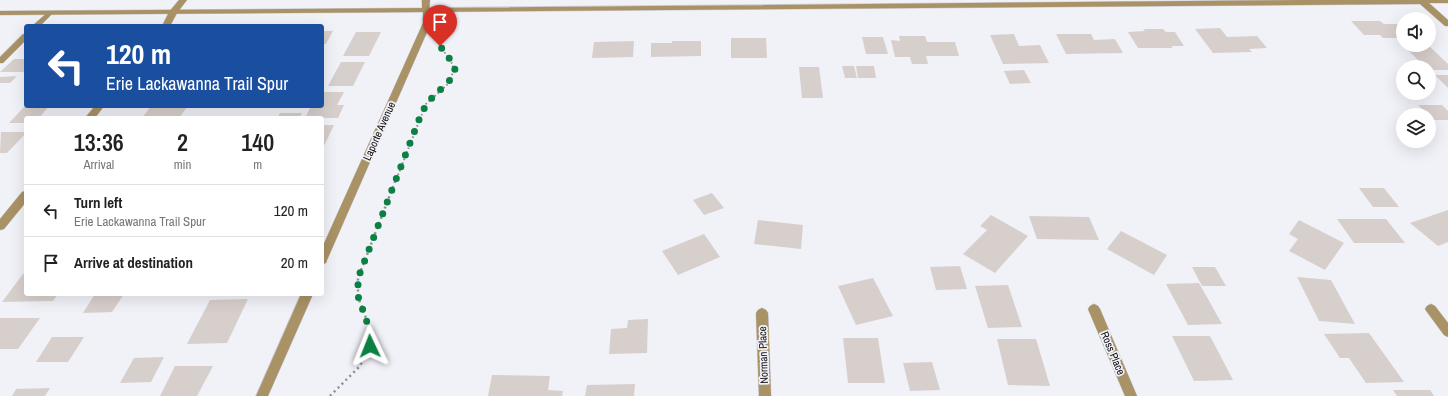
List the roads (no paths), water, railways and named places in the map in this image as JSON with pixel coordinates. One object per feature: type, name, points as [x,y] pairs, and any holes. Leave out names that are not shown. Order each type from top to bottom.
[{"type":"street","points":[[167,24],[173,12],[183,0]]},
{"type":"street","points":[[0,13],[173,12],[426,5],[449,9],[1421,0],[1448,1]]},
{"type":"street","points":[[1421,0],[1448,24]]},
{"type":"street","name":"Laporte Avenue","points":[[324,255],[426,23],[426,5]]},
{"type":"street","points":[[92,116],[98,108]]},
{"type":"street","points":[[0,226],[24,197]]},
{"type":"street","points":[[262,396],[306,296]]},
{"type":"street","name":"Ross Place","points":[[1094,309],[1131,396]]},
{"type":"street","points":[[1431,309],[1448,332]]},
{"type":"street","name":"Norman Place","points":[[762,313],[765,396]]},
{"type":"lane","points":[[38,24],[50,13]]},
{"type":"lane","points":[[0,61],[24,38]]}]
